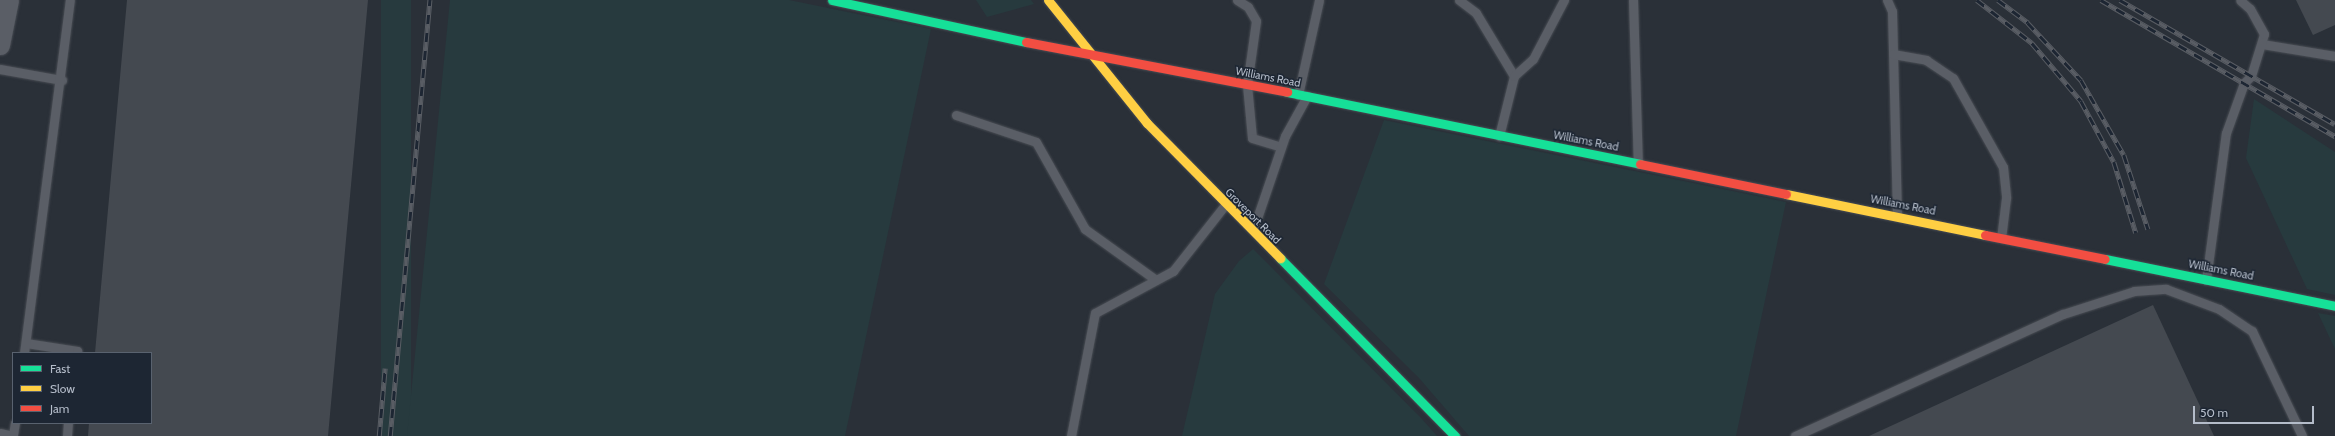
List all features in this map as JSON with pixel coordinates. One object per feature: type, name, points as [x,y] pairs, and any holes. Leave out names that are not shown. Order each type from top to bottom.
[{"type":"main road","name":"Williams Road","points":[[833,0],[1090,56],[1302,96],[2335,306]]},
{"type":"main road","name":"Groveport Road","points":[[1048,0],[1090,56],[1147,123],[1252,232],[1372,350],[1455,436]]},
{"type":"street","points":[[0,45],[9,0]]},
{"type":"lane","points":[[24,352],[62,80],[70,0]]},
{"type":"lane","points":[[1237,0],[1248,7],[1256,21],[1247,85],[1252,138],[1281,147]]},
{"type":"lane","points":[[1252,232],[1281,147],[1302,96],[1319,0]]},
{"type":"lane","points":[[1459,0],[1476,13],[1514,76]]},
{"type":"lane","points":[[1499,136],[1514,76],[1533,59],[1564,0]]},
{"type":"lane","points":[[1632,0],[1638,164]]},
{"type":"lane","points":[[1887,0],[1892,11],[1897,216]]},
{"type":"lane","points":[[2206,280],[2226,133],[2244,83],[2251,76],[2264,34],[2250,9],[2240,0]]},
{"type":"lane","points":[[2262,44],[2335,56]]},
{"type":"lane","points":[[1893,54],[1926,60],[1953,78],[2004,167],[2006,198],[2001,237]]},
{"type":"lane","points":[[0,69],[62,80]]},
{"type":"lane","points":[[956,115],[1036,142],[1085,229],[1156,280]]},
{"type":"lane","points":[[1071,436],[1095,313],[1173,271],[1225,204]]},
{"type":"lane","points":[[1795,436],[2063,314],[2134,291],[2166,289],[2219,309],[2252,331],[2302,436]]},
{"type":"lane","points":[[26,343],[72,352]]},
{"type":"lane","points":[[0,433],[13,436],[15,424]]},
{"type":"lane","points":[[66,436],[68,424]]},
{"type":"green space","points":[[381,0],[411,0],[411,436],[381,436]]},
{"type":"green space","points":[[450,0],[789,0],[931,29],[845,436],[407,436]]},
{"type":"green space","points":[[976,0],[1031,0],[1034,4],[987,17]]},
{"type":"green space","points":[[2254,99],[2335,152],[2335,295],[2307,289],[2246,158]]},
{"type":"green space","points":[[1384,120],[1786,202],[1736,436],[1469,436],[1419,378],[1324,284]]},
{"type":"green space","points":[[1253,249],[1422,419],[1437,436],[1182,436],[1215,294],[1239,261]]},
{"type":"green space","points":[[2318,313],[2335,316],[2335,349]]},
{"type":"building","points":[[127,0],[368,0],[328,436],[88,436],[89,424],[152,424],[152,352],[95,352]]},
{"type":"building","points":[[2296,0],[2335,0],[2335,25],[2313,35]]},
{"type":"building","points":[[2153,305],[2214,436],[1869,436]]},
{"type":"railway","points":[[390,436],[430,0]]},
{"type":"railway","points":[[1977,0],[2032,43],[2081,101],[2114,162],[2136,233]]},
{"type":"railway","points":[[1998,0],[2028,23],[2081,80],[2124,155],[2148,229]]},
{"type":"railway","points":[[2101,0],[2335,136]]},
{"type":"railway","points":[[2120,0],[2335,124]]},
{"type":"railway","points":[[379,436],[385,368]]},
{"type":"traffic: fast","points":[[832,0],[1026,42]]},
{"type":"traffic: fast","points":[[1287,92],[1640,164]]},
{"type":"traffic: fast","points":[[1280,258],[1455,436]]},
{"type":"traffic: fast","points":[[2105,259],[2335,306]]},
{"type":"traffic: slow","points":[[1048,0],[1147,123],[1280,258]]},
{"type":"traffic: slow","points":[[1786,194],[1985,235]]},
{"type":"traffic: jam","points":[[1026,42],[1287,92]]},
{"type":"traffic: jam","points":[[1640,164],[1786,194]]},
{"type":"traffic: jam","points":[[1985,235],[2105,259]]}]
